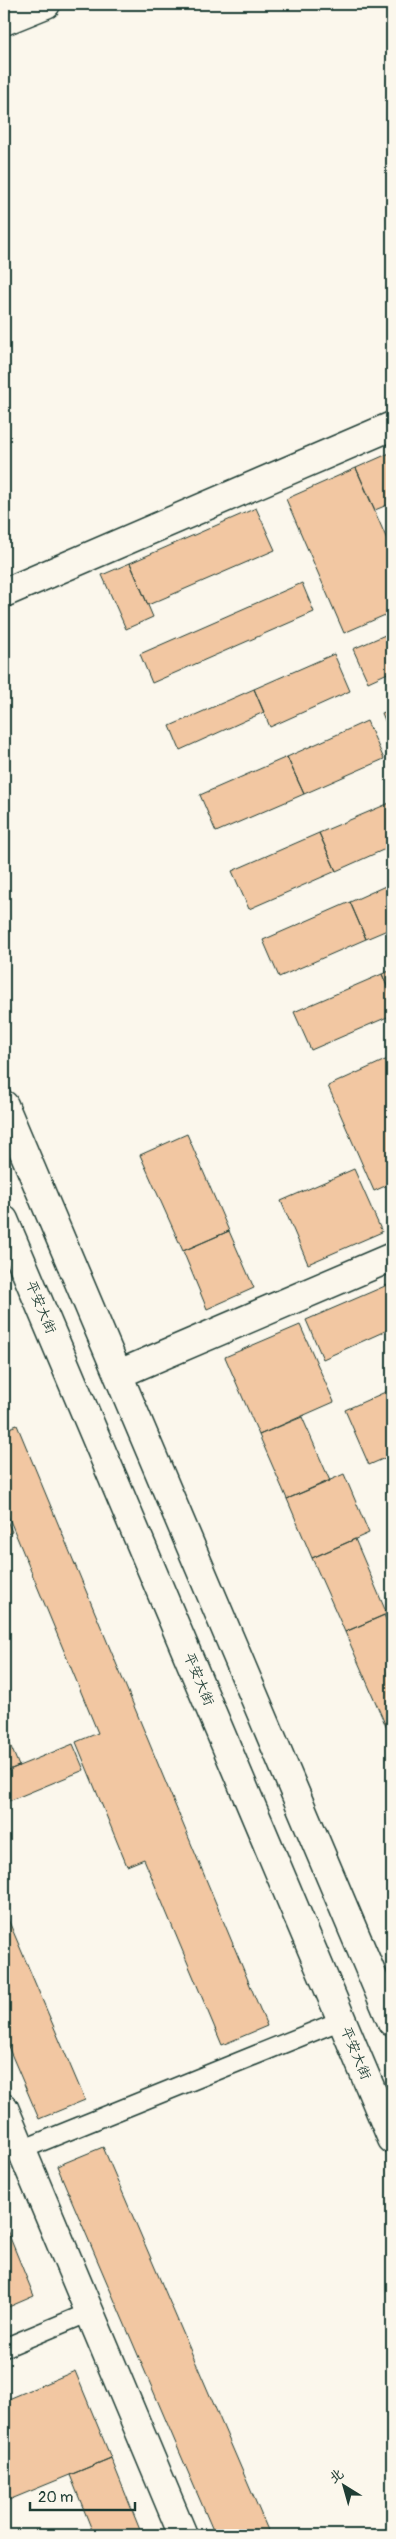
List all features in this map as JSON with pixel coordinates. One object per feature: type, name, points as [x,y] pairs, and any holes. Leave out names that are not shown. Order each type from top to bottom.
[{"type":"main road","points":[[4,21],[46,4]]},
{"type":"main road","points":[[4,593],[392,426]]},
{"type":"main road","points":[[4,1105],[390,2013]]},
{"type":"main road","name":"平安大街","points":[[4,1223],[392,2139]]},
{"type":"main road","points":[[119,1374],[392,1257]]},
{"type":"main road","points":[[4,2108],[183,2535]]},
{"type":"lane","points":[[21,2150],[342,2020]]},
{"type":"lane","points":[[4,2348],[90,2312]]},
{"type":"building","points":[[392,452],[392,503],[375,510],[356,468]]},
{"type":"building","points":[[356,468],[392,551],[392,612],[344,633],[286,499]]},
{"type":"building","points":[[256,508],[275,550],[148,605],[130,563]]},
{"type":"building","points":[[130,563],[153,617],[126,629],[102,575]]},
{"type":"building","points":[[302,583],[314,612],[152,683],[140,654]]},
{"type":"building","points":[[392,632],[392,671],[368,682],[353,649]]},
{"type":"building","points":[[334,654],[350,691],[270,727],[254,689]]},
{"type":"building","points":[[254,689],[264,712],[180,750],[170,726]]},
{"type":"building","points":[[392,709],[392,738],[382,713]]},
{"type":"building","points":[[367,721],[384,759],[304,794],[287,757]]},
{"type":"building","points":[[287,757],[304,794],[216,832],[200,795]]},
{"type":"building","points":[[392,802],[392,846],[336,871],[319,833]]},
{"type":"building","points":[[319,833],[336,871],[249,909],[232,871]]},
{"type":"building","points":[[392,883],[392,928],[366,939],[350,902]]},
{"type":"building","points":[[350,902],[366,939],[279,977],[263,940]]},
{"type":"building","points":[[392,970],[392,998],[382,974]]},
{"type":"building","points":[[382,974],[392,998],[392,1015],[311,1050],[294,1012]]},
{"type":"building","points":[[392,1057],[392,1183],[374,1191],[328,1086]]},
{"type":"building","points":[[187,1134],[229,1231],[183,1251],[140,1155]]},
{"type":"building","points":[[354,1169],[382,1232],[308,1264],[281,1201]]},
{"type":"building","points":[[229,1231],[254,1288],[207,1309],[183,1251]]},
{"type":"building","points":[[392,1283],[392,1328],[323,1359],[306,1320]]},
{"type":"building","points":[[300,1325],[334,1402],[259,1435],[225,1357]]},
{"type":"building","points":[[392,1389],[392,1455],[369,1465],[345,1410]]},
{"type":"building","points":[[302,1417],[330,1481],[287,1499],[259,1435]]},
{"type":"building","points":[[17,1425],[267,2026],[222,2045],[144,1859],[127,1866],[76,1742],[98,1733],[4,1506],[4,1430]]},
{"type":"building","points":[[344,1474],[369,1533],[312,1558],[287,1499]]},
{"type":"building","points":[[4,1514],[12,1532],[4,1536]]},
{"type":"building","points":[[355,1539],[387,1614],[345,1632],[312,1558]]},
{"type":"building","points":[[384,1615],[392,1633],[392,1740],[345,1632]]},
{"type":"building","points":[[4,1730],[19,1766],[4,1772]]},
{"type":"building","points":[[73,1744],[84,1770],[4,1803],[4,1772]]},
{"type":"building","points":[[4,1910],[85,2100],[39,2119],[4,2037]]},
{"type":"building","points":[[103,2147],[270,2535],[215,2535],[57,2166]]},
{"type":"building","points":[[4,2223],[34,2296],[4,2309]]},
{"type":"building","points":[[75,2371],[111,2458],[4,2502],[4,2401]]},
{"type":"building","points":[[111,2458],[142,2535],[94,2535],[70,2475]]}]
